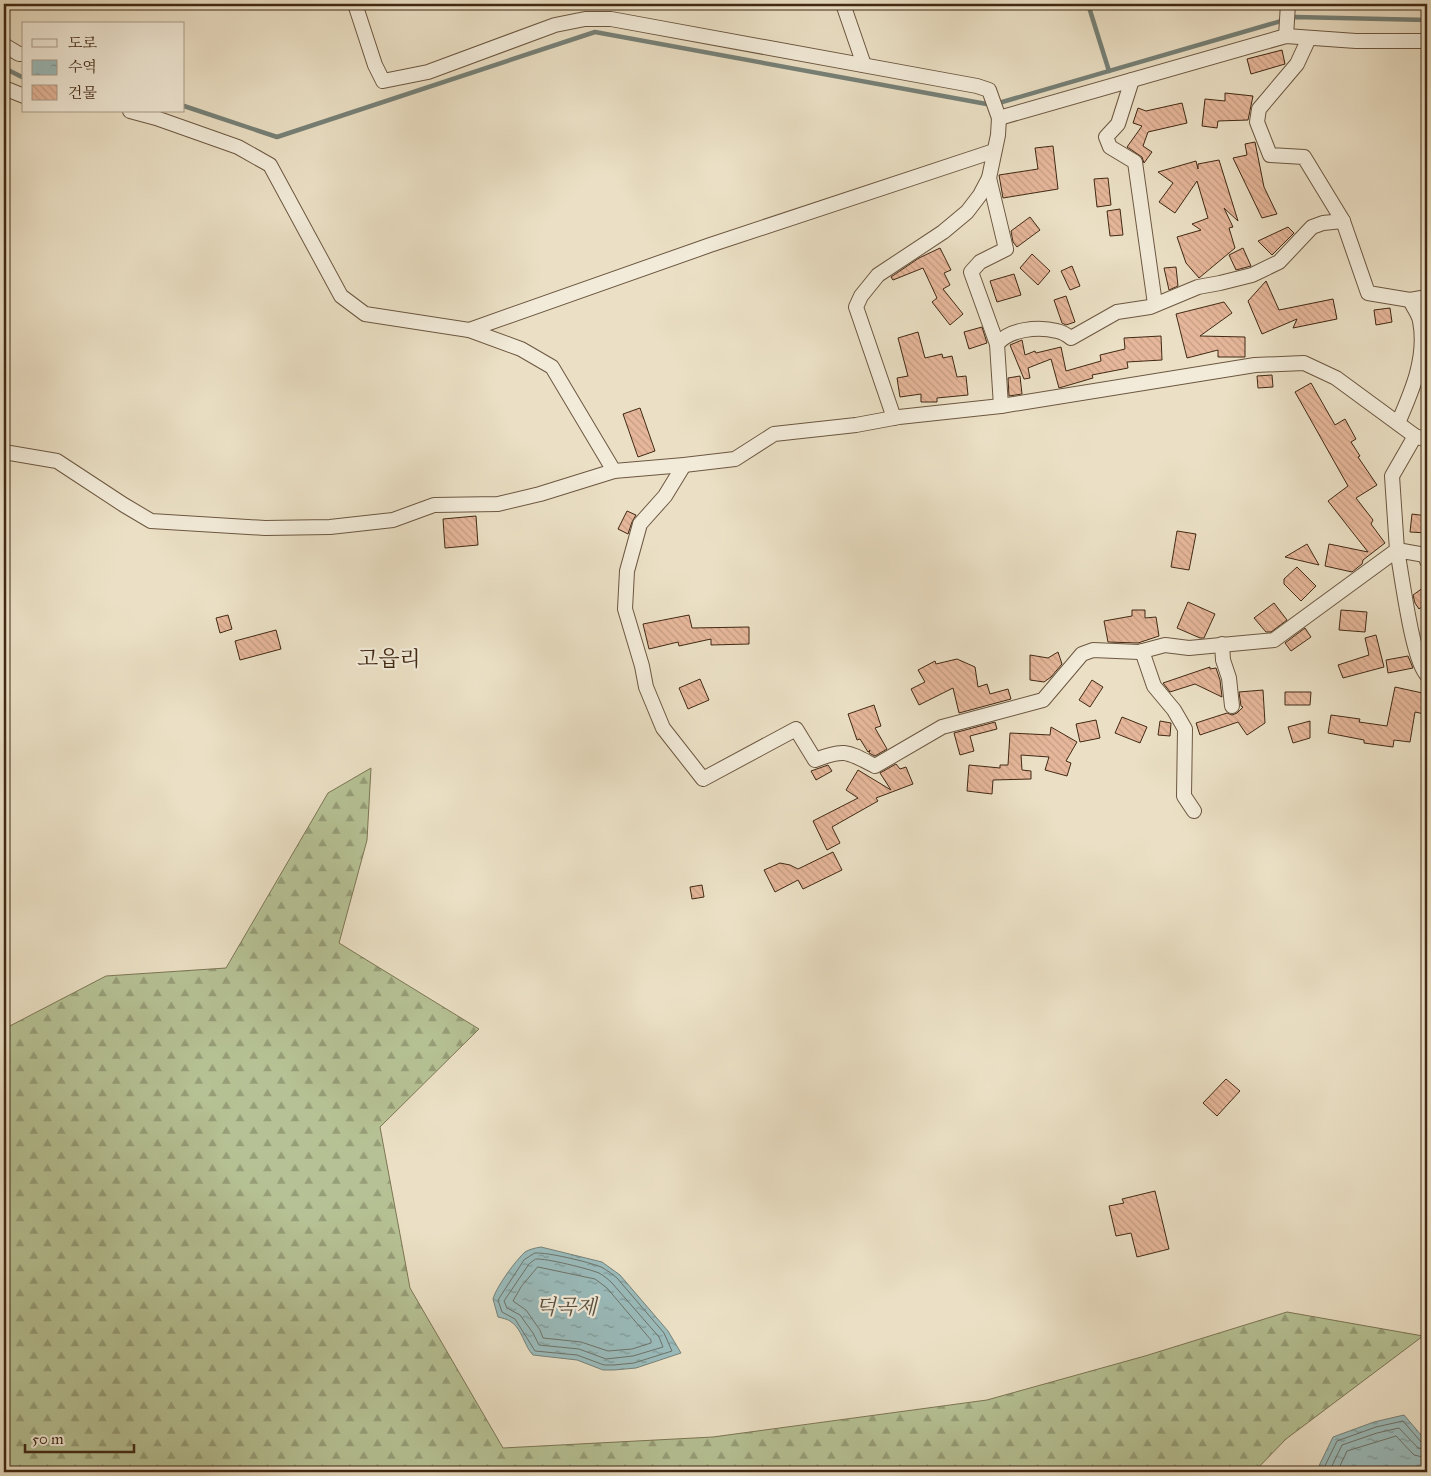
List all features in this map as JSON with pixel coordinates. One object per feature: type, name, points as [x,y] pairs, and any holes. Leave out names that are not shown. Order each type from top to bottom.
[{"type":"street","points":[[354,4],[375,65],[383,81],[428,72],[555,25],[586,18],[611,19],[977,86],[989,90],[999,118],[989,178],[980,194],[966,212],[943,232],[878,275],[861,296],[856,307],[894,418]]},
{"type":"street","points":[[843,4],[864,65]]},
{"type":"street","points":[[1286,36],[1288,5]]},
{"type":"street","points":[[999,118],[1286,36],[1356,41],[1427,41]]},
{"type":"street","points":[[1309,38],[1297,64],[1259,109],[1258,122],[1270,155],[1304,157],[1344,221],[1368,293],[1410,300],[1427,297]]},
{"type":"street","points":[[4,45],[22,54]]},
{"type":"street","points":[[1132,80],[1118,124],[1106,137],[1110,147],[1135,162],[1155,304]]},
{"type":"street","points":[[4,88],[22,95]]},
{"type":"street","points":[[136,112],[166,117],[238,147],[270,166],[341,296],[365,314],[469,330],[521,349],[552,367],[614,471]]},
{"type":"street","points":[[469,330],[710,245],[994,151]]},
{"type":"street","points":[[989,178],[1006,249],[980,262],[971,272],[997,344],[1001,406]]},
{"type":"street","points":[[997,344],[1002,338],[1024,329],[1057,331],[1071,338],[1117,312],[1150,307],[1198,286],[1220,284],[1252,275],[1279,262],[1312,227],[1323,223],[1344,221]]},
{"type":"street","points":[[1398,423],[1412,392],[1422,353],[1420,320],[1410,300]]},
{"type":"street","points":[[4,452],[57,461],[151,521],[265,528],[330,527],[393,520],[434,505],[498,504],[540,494],[614,471],[735,459],[774,434],[856,426],[894,418],[1001,406],[1255,365],[1304,363],[1336,378],[1421,438],[1392,476],[1397,550],[1415,648],[1423,671],[1427,675]]},
{"type":"street","points":[[684,465],[665,496],[640,524],[627,571],[624,609],[642,666],[646,688],[656,713],[663,728],[702,779],[796,729],[815,760],[835,752],[852,754],[875,766],[942,727],[1043,700],[1082,654],[1093,650],[1142,651],[1165,645],[1189,648],[1274,640],[1397,550],[1425,556],[1427,560]]},
{"type":"street","points":[[1222,644],[1223,660],[1229,678],[1232,706]]},
{"type":"street","points":[[1142,651],[1154,686],[1174,710],[1184,729],[1184,796],[1194,811]]},
{"type":"green space","points":[[371,768],[367,840],[339,943],[479,1029],[380,1127],[410,1288],[503,1448],[713,1437],[987,1400],[1145,1356],[1287,1312],[1423,1336],[1286,1439],[1254,1472],[4,1472],[4,1029],[106,976],[226,968],[328,793]]},
{"type":"water","name":"덕곡제","points":[[541,1247],[602,1262],[620,1275],[668,1331],[681,1353],[636,1368],[614,1370],[603,1370],[577,1360],[533,1355],[514,1324],[498,1317],[493,1299],[502,1281],[521,1256],[529,1250]]},
{"type":"water","points":[[1404,1415],[1427,1442],[1427,1472],[1316,1472],[1333,1437],[1374,1422]]},
{"type":"building","points":[[1282,50],[1285,64],[1251,74],[1247,59]]},
{"type":"building","points":[[1225,93],[1253,96],[1248,120],[1218,121],[1217,128],[1202,126],[1205,99],[1225,101]]},
{"type":"building","points":[[1182,103],[1187,123],[1148,132],[1143,146],[1152,152],[1144,163],[1142,157],[1127,147],[1142,126],[1133,123],[1138,108],[1146,111]]},
{"type":"building","points":[[1255,142],[1264,187],[1277,214],[1262,218],[1233,158],[1247,155],[1245,144]]},
{"type":"building","points":[[1053,146],[1058,189],[1003,198],[999,175],[1038,169],[1035,148]]},
{"type":"building","points":[[1219,160],[1238,221],[1224,208],[1233,227],[1229,228],[1235,248],[1199,278],[1186,263],[1177,237],[1201,230],[1192,224],[1208,218],[1197,181],[1175,213],[1159,202],[1173,183],[1158,172],[1196,161],[1198,169],[1198,164]]},
{"type":"building","points":[[1108,178],[1111,205],[1097,207],[1094,179]]},
{"type":"building","points":[[1120,209],[1123,235],[1110,236],[1107,211]]},
{"type":"building","points":[[1030,217],[1040,230],[1017,247],[1013,242],[1011,231]]},
{"type":"building","points":[[1288,227],[1294,233],[1272,255],[1258,241]]},
{"type":"building","points":[[940,248],[951,270],[944,273],[950,285],[943,289],[963,314],[950,325],[932,302],[937,298],[923,268],[893,280],[891,277],[919,258]]},
{"type":"building","points":[[1243,248],[1251,266],[1236,270],[1229,255]]},
{"type":"building","points":[[1032,254],[1050,271],[1038,285],[1020,268]]},
{"type":"building","points":[[1072,266],[1080,286],[1070,290],[1061,271]]},
{"type":"building","points":[[1176,267],[1178,286],[1169,290],[1164,268]]},
{"type":"building","points":[[1014,274],[1021,295],[997,302],[990,281]]},
{"type":"building","points":[[1266,281],[1279,310],[1333,299],[1337,319],[1293,328],[1297,319],[1262,334],[1248,301]]},
{"type":"building","points":[[1066,296],[1075,322],[1066,325],[1062,323],[1054,300]]},
{"type":"building","points":[[1224,302],[1232,313],[1200,336],[1245,337],[1245,357],[1218,357],[1218,350],[1187,358],[1176,314]]},
{"type":"building","points":[[1390,308],[1392,322],[1376,325],[1374,310]]},
{"type":"building","points":[[982,327],[987,343],[969,349],[964,332]]},
{"type":"building","points":[[918,332],[925,358],[942,354],[943,358],[952,356],[957,377],[966,376],[968,395],[937,398],[937,402],[921,402],[921,394],[900,397],[897,378],[908,376],[898,338]]},
{"type":"building","points":[[1161,336],[1162,360],[1127,362],[1128,368],[1092,375],[1093,378],[1059,388],[1051,359],[1028,368],[1030,378],[1024,379],[1010,345],[1022,340],[1025,355],[1035,351],[1036,353],[1061,347],[1066,371],[1101,361],[1100,355],[1125,349],[1124,338]]},
{"type":"building","points":[[1272,375],[1273,387],[1258,388],[1257,376]]},
{"type":"building","points":[[1020,376],[1022,394],[1009,396],[1008,378]]},
{"type":"building","points":[[1311,383],[1335,425],[1345,419],[1356,439],[1351,442],[1360,456],[1358,457],[1377,485],[1356,498],[1373,520],[1371,524],[1385,543],[1363,560],[1362,564],[1352,572],[1325,566],[1329,544],[1368,552],[1328,501],[1348,486],[1295,392]]},
{"type":"building","points":[[640,408],[655,451],[638,457],[623,414]]},
{"type":"building","points":[[627,511],[636,515],[628,534],[618,529]]},
{"type":"building","points":[[1412,514],[1427,516],[1427,533],[1410,532]]},
{"type":"building","points":[[476,516],[478,545],[445,548],[443,519]]},
{"type":"building","points":[[1177,531],[1196,534],[1189,570],[1171,567]]},
{"type":"building","points":[[1307,544],[1319,565],[1285,557]]},
{"type":"building","points":[[1297,567],[1316,586],[1301,601],[1284,584],[1284,579]]},
{"type":"building","points":[[1427,585],[1427,603],[1419,609],[1413,595]]},
{"type":"building","points":[[1188,602],[1215,614],[1204,638],[1177,628]]},
{"type":"building","points":[[1274,603],[1287,620],[1271,632],[1266,632],[1254,618]]},
{"type":"building","points":[[1132,610],[1145,610],[1145,618],[1156,617],[1159,636],[1138,643],[1108,642],[1104,621],[1132,616]]},
{"type":"building","points":[[1341,610],[1367,612],[1365,632],[1339,630]]},
{"type":"building","points":[[228,615],[232,629],[220,633],[216,618]]},
{"type":"building","points":[[689,615],[692,628],[749,627],[749,644],[711,645],[711,639],[679,646],[678,642],[649,649],[643,624]]},
{"type":"building","points":[[1305,628],[1311,637],[1291,651],[1285,643]]},
{"type":"building","points":[[276,630],[281,649],[240,660],[235,641]]},
{"type":"building","points":[[1376,635],[1384,667],[1343,678],[1338,665],[1369,655],[1365,638]]},
{"type":"building","points":[[1058,652],[1062,664],[1051,677],[1044,682],[1030,680],[1030,655],[1048,658]]},
{"type":"building","points":[[1408,656],[1413,668],[1388,673],[1386,660]]},
{"type":"building","points":[[957,659],[975,667],[978,687],[987,684],[990,694],[1008,689],[1011,699],[959,713],[953,688],[919,705],[911,689],[925,682],[918,670],[935,661],[936,664]]},
{"type":"building","points":[[1210,667],[1210,669],[1216,668],[1222,697],[1195,684],[1170,692],[1163,683]]},
{"type":"building","points":[[700,679],[709,700],[688,709],[679,688]]},
{"type":"building","points":[[1092,680],[1103,687],[1090,707],[1079,700]]},
{"type":"building","points":[[1395,687],[1427,694],[1424,714],[1415,712],[1410,742],[1394,740],[1393,747],[1364,743],[1364,740],[1328,733],[1331,715],[1360,719],[1359,722],[1387,726]]},
{"type":"building","points":[[1263,690],[1265,723],[1247,735],[1238,722],[1200,735],[1196,723],[1227,713],[1232,715],[1243,707],[1241,706],[1239,692]]},
{"type":"building","points":[[1285,692],[1311,692],[1310,705],[1285,705]]},
{"type":"building","points":[[874,705],[881,726],[875,728],[887,749],[875,756],[869,753],[870,750],[868,752],[860,739],[857,740],[848,714]]},
{"type":"building","points":[[1122,717],[1147,727],[1140,743],[1115,733]]},
{"type":"building","points":[[1096,720],[1100,738],[1080,742],[1076,724]]},
{"type":"building","points":[[1160,721],[1171,723],[1170,736],[1158,735]]},
{"type":"building","points":[[1310,721],[1310,738],[1293,743],[1288,727]]},
{"type":"building","points":[[995,722],[997,729],[970,736],[974,751],[960,755],[954,733]]},
{"type":"building","points":[[1051,727],[1077,742],[1066,761],[1071,763],[1067,776],[1045,770],[1049,757],[1021,755],[1022,770],[1031,771],[1031,779],[993,780],[992,794],[967,791],[969,765],[1000,768],[1000,765],[1008,765],[1010,733],[1050,735]]},
{"type":"building","points":[[896,764],[900,769],[906,767],[913,784],[876,798],[878,801],[832,827],[840,843],[827,850],[813,821],[858,798],[846,790],[858,770],[891,790],[880,773]]},
{"type":"building","points":[[828,765],[832,771],[816,780],[811,771]]},
{"type":"building","points":[[833,852],[842,870],[803,889],[798,880],[775,892],[764,870],[780,863],[798,869]]},
{"type":"building","points":[[702,885],[704,897],[692,899],[690,887]]},
{"type":"building","points":[[1226,1079],[1240,1091],[1217,1116],[1203,1103]]},
{"type":"building","points":[[1155,1191],[1169,1249],[1137,1257],[1131,1233],[1116,1236],[1109,1206],[1124,1203],[1122,1199]]},
{"type":"waterway","points":[[1088,4],[1109,71]]},
{"type":"waterway","points":[[185,106],[277,137],[595,32],[992,105],[1295,17],[1427,20]]},
{"type":"waterway","points":[[4,68],[22,77]]},
{"type":"district","name":"고읍리","points":[[389,658]]}]
